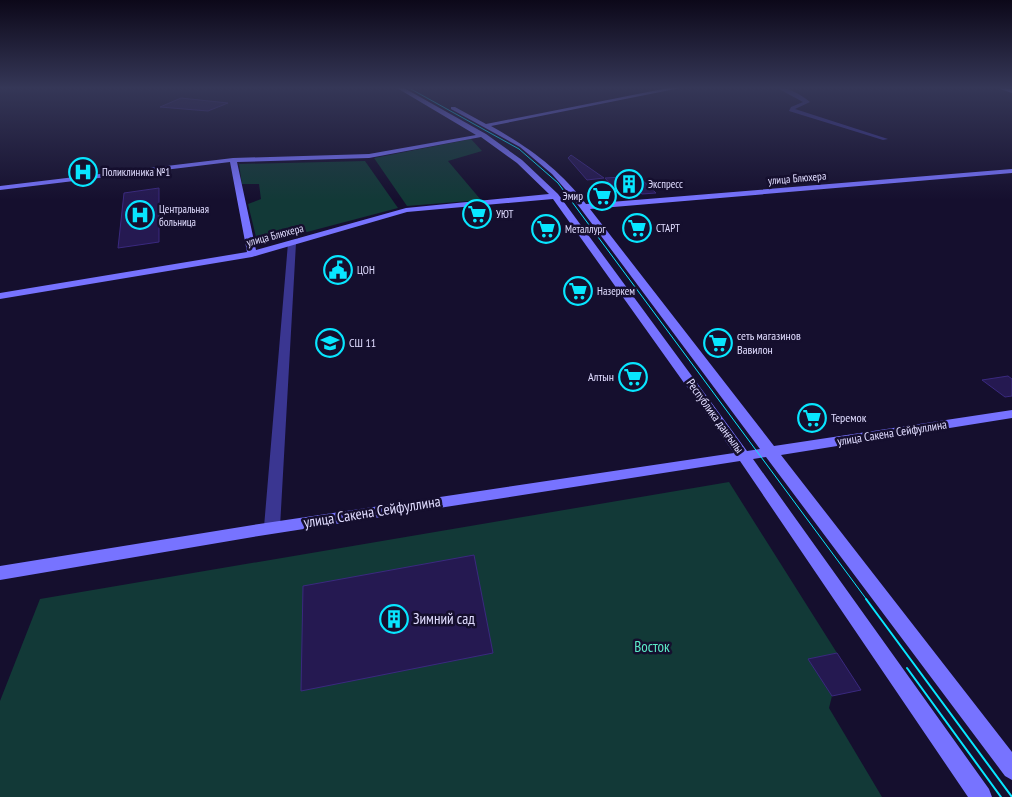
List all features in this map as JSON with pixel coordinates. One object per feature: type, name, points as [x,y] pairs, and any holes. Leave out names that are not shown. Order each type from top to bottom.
[{"type":"street","name":"Республика даңғылы","points":[[467,125],[485,130],[522,146],[545,164],[576,195],[583,207],[1012,769]]},
{"type":"street","name":"Республика даңғылы","points":[[478,125],[524,164],[556,196],[744,456],[981,797]]},
{"type":"street","points":[[0,188],[234,160],[369,156],[507,125]]},
{"type":"street","points":[[841,125],[886,139]]},
{"type":"street","points":[[234,160],[240,202],[252,254]]},
{"type":"street","name":"улица Блюхера","points":[[583,207],[1012,171]]},
{"type":"street","name":"улица Блюхера","points":[[0,296],[252,254],[406,210],[556,196]]},
{"type":"street","points":[[272,527],[292,243]]},
{"type":"street","name":"улица Сакена Сейфуллина","points":[[0,573],[272,527],[771,453],[1012,414]]},
{"type":"green space","points":[[471,139],[482,151],[448,161],[481,200],[407,206],[374,158]]},
{"type":"green space","points":[[365,161],[398,208],[269,242],[256,237],[248,204],[261,199],[259,184],[242,184],[239,164]]},
{"type":"green space","name":"Восток","points":[[729,482],[837,653],[809,659],[832,696],[829,708],[882,797],[0,797],[0,701],[40,599]]},
{"type":"building","points":[[571,155],[604,178],[587,180],[568,158]]},
{"type":"building","name":"Экспресс","points":[[638,176],[656,193],[642,194],[638,191],[618,193],[605,178]]},
{"type":"building","name":"Центральная больница","points":[[159,188],[159,242],[118,248],[124,193]]},
{"type":"building","points":[[1008,376],[1012,379],[1012,396],[1005,397],[982,380]]},
{"type":"building","name":"Зимний сад","points":[[474,555],[493,653],[301,691],[303,586]]},
{"type":"building","points":[[837,653],[861,690],[832,696],[808,659]]},
{"type":"tram line","points":[[476,125],[519,149],[558,183],[867,600]]},
{"type":"tram line","points":[[866,599],[1012,797]]},
{"type":"tram line","points":[[907,668],[1001,797]]},
{"type":"place","name":"Поликлиника №1","points":[[83,172]]},
{"type":"place","name":"Экспресс","points":[[629,184]]},
{"type":"place","name":"Эмир","points":[[602,196]]},
{"type":"place","name":"УЮТ","points":[[477,214]]},
{"type":"place","name":"Центральная больница","points":[[140,215]]},
{"type":"place","name":"СТАРТ","points":[[637,228]]},
{"type":"place","name":"Металлург","points":[[546,229]]},
{"type":"place","name":"ЦОН","points":[[338,270]]},
{"type":"place","name":"Назеркем","points":[[578,291]]},
{"type":"place","name":"СШ 11","points":[[330,343]]},
{"type":"place","name":"сеть магазинов Вавилон","points":[[718,343]]},
{"type":"place","name":"Алтын","points":[[633,377]]},
{"type":"place","name":"Теремок","points":[[812,418]]},
{"type":"place","name":"Зимний сад","points":[[394,619]]}]
